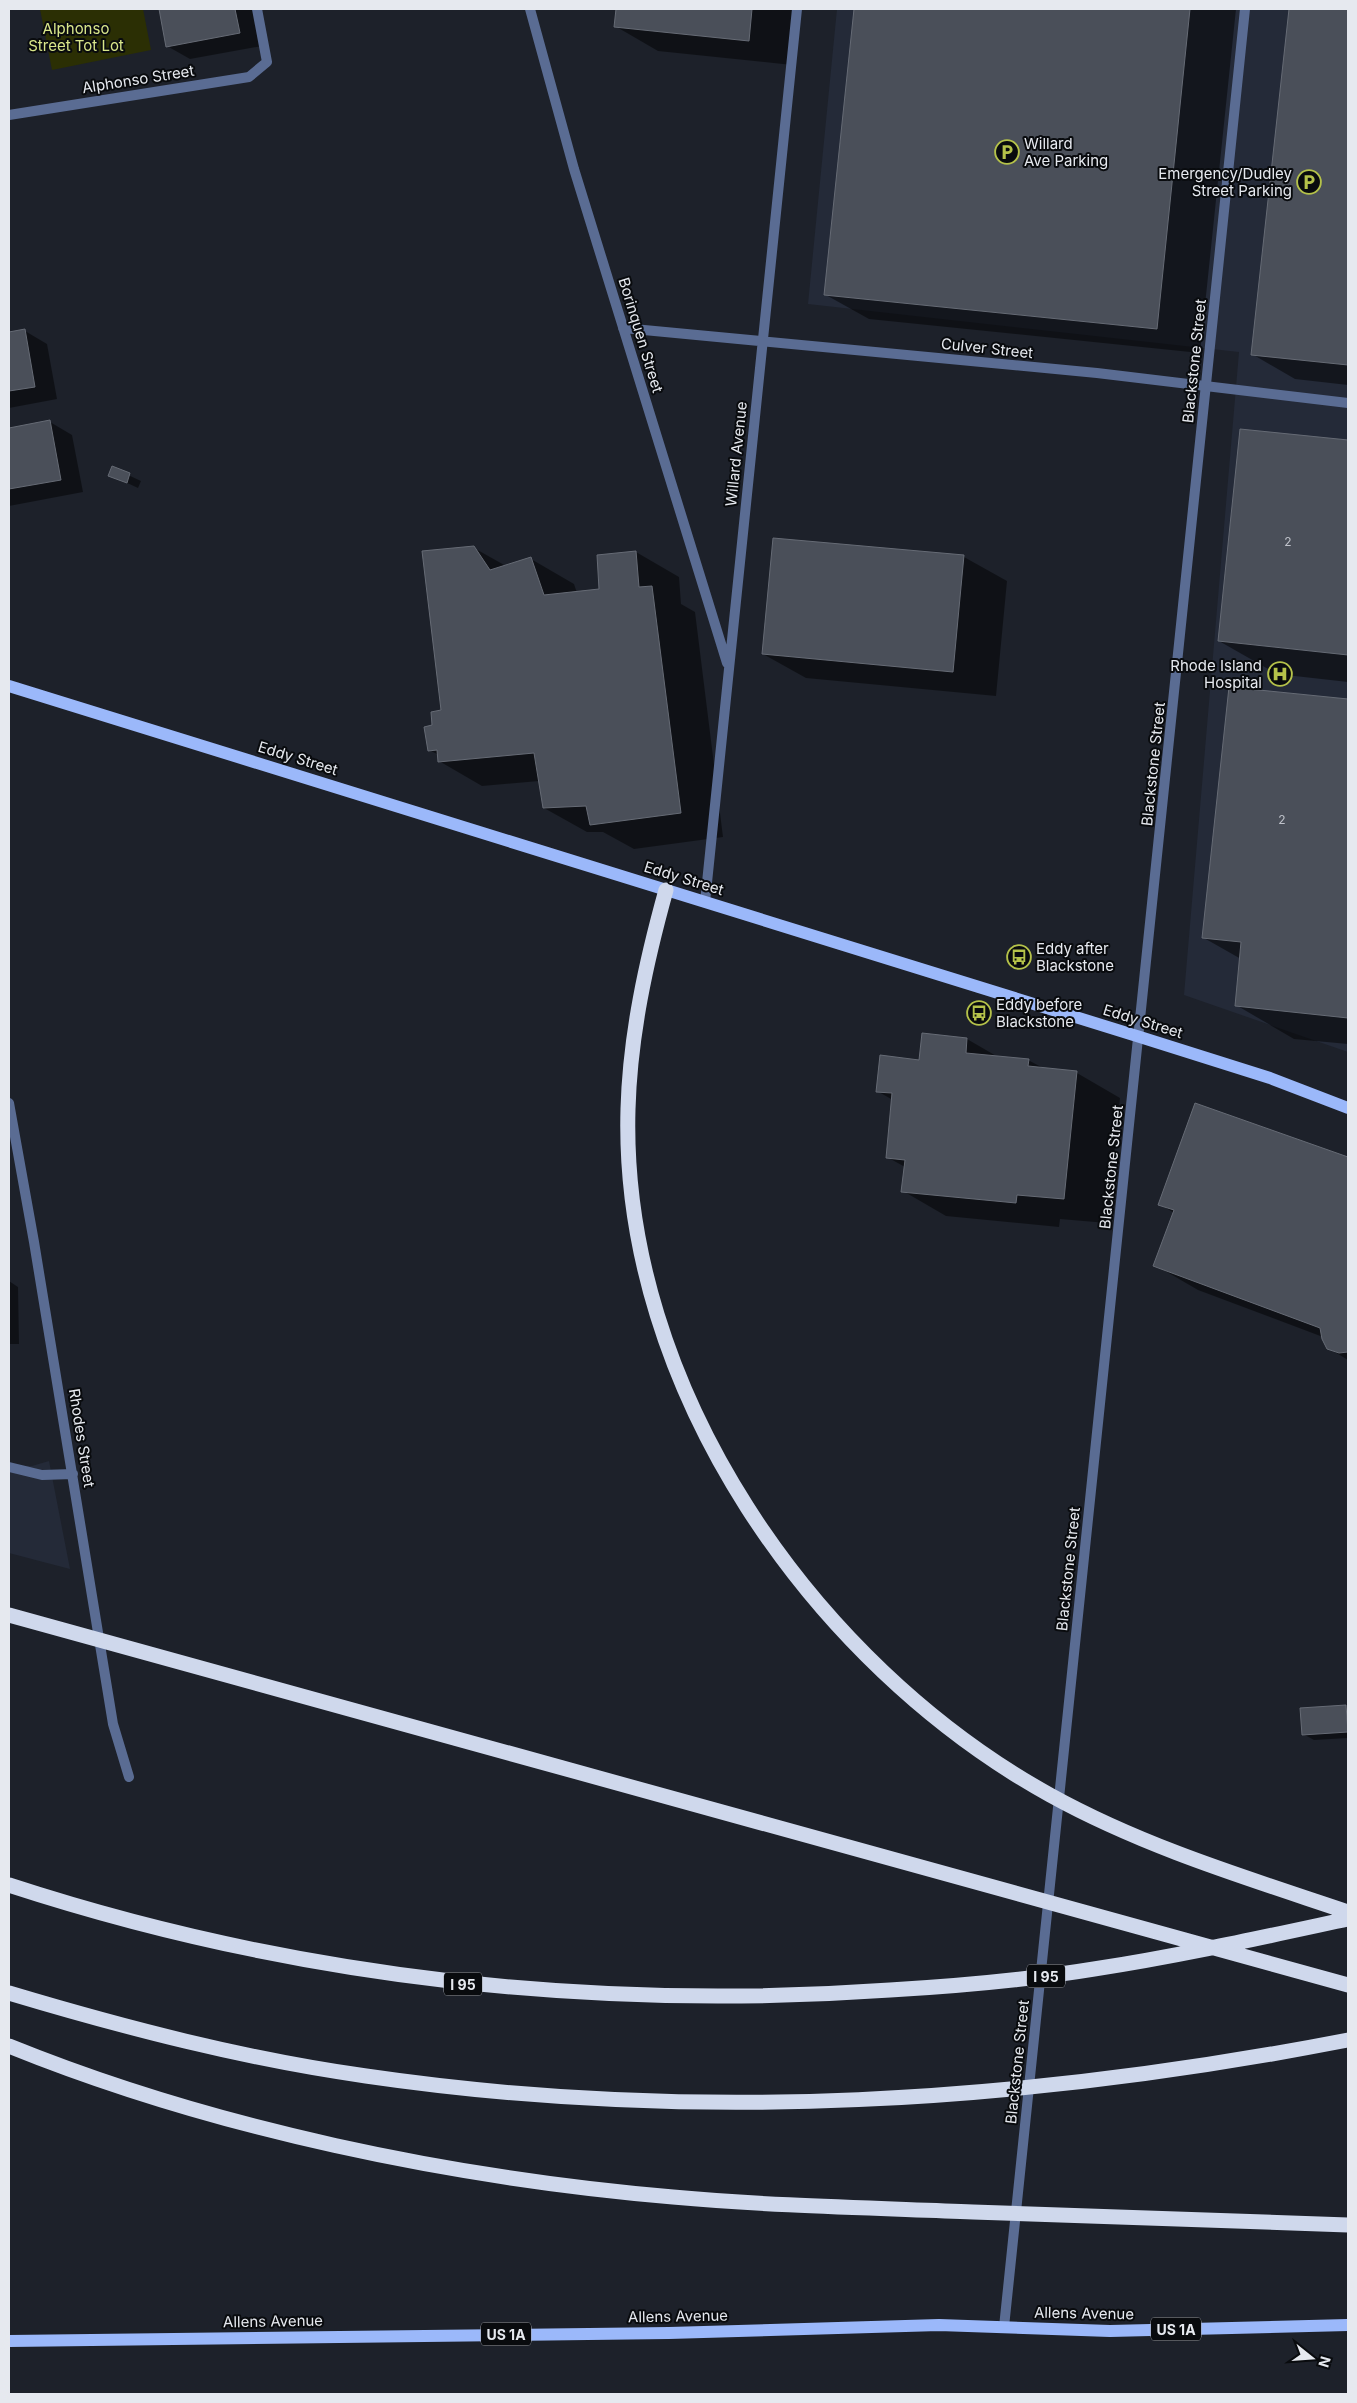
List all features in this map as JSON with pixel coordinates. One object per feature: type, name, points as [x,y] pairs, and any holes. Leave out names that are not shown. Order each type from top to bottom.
[{"type":"highway","points":[[666,890],[646,969],[638,1012],[628,1109],[629,1162],[636,1220],[646,1273],[660,1322],[682,1382],[706,1436],[734,1487],[767,1537],[801,1584],[839,1629],[879,1670],[920,1706],[1003,1767],[1095,1819],[1185,1857],[1348,1912]]},
{"type":"highway","points":[[9,1615],[1348,1984]]},
{"type":"highway","name":"I 95","points":[[9,1885],[112,1916],[242,1948],[316,1963],[459,1984],[531,1991],[660,1997],[801,1996],[927,1988],[1092,1970],[1348,1919]]},
{"type":"highway","points":[[9,1993],[118,2024],[220,2050],[356,2075],[440,2086],[587,2098],[667,2102],[801,2103],[916,2098],[1140,2074],[1234,2061],[1348,2040]]},
{"type":"highway","points":[[9,2046],[68,2070],[198,2110],[279,2131],[381,2154],[590,2188],[671,2197],[831,2207],[1348,2225]]},
{"type":"main road","name":"Eddy Street","points":[[9,686],[1140,1037],[1278,1081],[1348,1108]]},
{"type":"main road","name":"Allens Avenue","points":[[9,2341],[669,2332],[939,2325],[1110,2331],[1348,2325]]},
{"type":"street","name":"Alphonso Street","points":[[9,115],[249,77],[267,62],[258,9]]},
{"type":"street","name":"Borinquen Street","points":[[530,9],[574,169],[728,668]]},
{"type":"street","name":"Willard Avenue","points":[[704,902],[797,9]]},
{"type":"street","name":"Blackstone Street","points":[[1004,2327],[1246,9]]},
{"type":"street","name":"Culver Street","points":[[623,328],[1097,373],[1348,403]]},
{"type":"street","name":"Rhodes Street","points":[[9,1103],[112,1724],[129,1778]]},
{"type":"street","points":[[9,1467],[42,1475],[72,1474]]},
{"type":"shaded area","name":"Rhode Island Hospital","points":[[837,9],[1348,9],[1348,1052],[1184,995],[1239,352],[808,304]]},
{"type":"shaded area","points":[[49,1461],[70,1569],[9,1553],[9,1465],[32,1466]]},
{"type":"green space","name":"Alphonso Street Tot Lot","points":[[40,9],[143,9],[151,50],[52,70]]},
{"type":"building","points":[[159,9],[235,9],[240,33],[166,47]]},
{"type":"building","points":[[616,9],[752,9],[749,41],[614,27]]},
{"type":"building","name":"Willard Ave Parking","points":[[854,9],[1190,9],[1157,329],[824,295]]},
{"type":"building","name":"Emergency/Dudley Street Parking","points":[[1289,9],[1348,9],[1348,365],[1251,355]]},
{"type":"building","points":[[25,329],[35,387],[9,391],[9,332]]},
{"type":"building","points":[[50,420],[61,480],[9,489],[9,428]]},
{"type":"building","points":[[1240,429],[1348,440],[1348,655],[1218,641]]},
{"type":"building","points":[[112,466],[130,473],[127,483],[108,476]]},
{"type":"building","points":[[773,538],[964,555],[953,672],[762,654]]},
{"type":"building","points":[[474,546],[490,570],[531,557],[544,595],[599,589],[597,555],[636,551],[639,587],[652,586],[681,813],[590,825],[586,806],[543,808],[534,753],[438,762],[437,750],[428,751],[424,727],[432,725],[431,712],[441,710],[422,551]]},
{"type":"building","points":[[1229,687],[1348,699],[1348,1018],[1235,1006],[1241,942],[1202,938]]},
{"type":"building","points":[[922,1033],[967,1038],[966,1053],[1029,1059],[1028,1066],[1077,1071],[1064,1199],[1017,1195],[1016,1203],[901,1192],[905,1160],[886,1158],[892,1093],[876,1092],[880,1055],[919,1060]]},
{"type":"building","points":[[1195,1103],[1348,1157],[1348,1352],[1339,1353],[1327,1349],[1322,1339],[1320,1328],[1153,1266],[1174,1210],[1158,1205]]},
{"type":"building","points":[[1346,1705],[1348,1732],[1302,1735],[1300,1708]]},
{"type":"place","name":"Willard Ave Parking","points":[[1007,152]]},
{"type":"place","name":"Emergency/Dudley Street Parking","points":[[1309,182]]},
{"type":"place","name":"Rhode Island Hospital","points":[[1280,674]]},
{"type":"place","name":"Eddy after Blackstone","points":[[1019,957]]},
{"type":"place","name":"Eddy before Blackstone","points":[[979,1013]]}]
